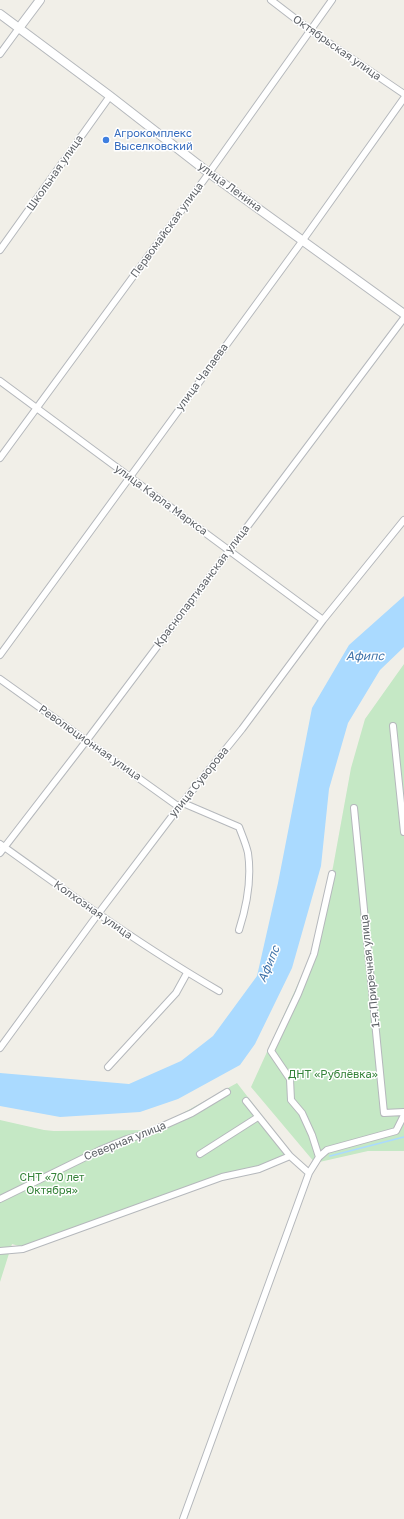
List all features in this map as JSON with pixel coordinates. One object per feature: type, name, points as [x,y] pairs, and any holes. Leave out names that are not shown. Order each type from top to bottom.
[{"type":"street","points":[[0,54],[40,0]]},
{"type":"street","name":"Октябрьская улица","points":[[271,0],[310,30],[404,94]]},
{"type":"street","name":"Первомайская улица","points":[[0,458],[209,173],[332,0]]},
{"type":"street","name":"улица Ленина","points":[[0,14],[110,96],[209,173],[404,314]]},
{"type":"street","name":"Школьная улица","points":[[0,250],[110,96]]},
{"type":"street","name":"улица Чапаева","points":[[0,655],[303,240],[404,98]]},
{"type":"street","name":"Краснопартизанская улица","points":[[0,853],[2,846],[87,740],[404,318]]},
{"type":"street","name":"улица Карла Маркса","points":[[0,381],[323,620]]},
{"type":"street","name":"улица Суворова","points":[[0,1048],[98,914],[181,805],[242,729],[323,620],[404,520]]},
{"type":"street","name":"Революционная улица","points":[[0,679],[181,805],[239,827],[247,852],[250,879],[245,912],[239,930]]},
{"type":"street","points":[[393,726],[404,832]]},
{"type":"street","name":"1-я Приречная улица","points":[[354,808],[384,1113],[404,1114]]},
{"type":"street","name":"Колхозная улица","points":[[2,846],[98,914],[187,973],[219,991]]},
{"type":"street","points":[[319,1157],[312,1135],[302,1113],[291,1100],[290,1079],[271,1051],[298,994],[314,954],[332,874]]},
{"type":"street","points":[[108,1067],[176,993],[187,973]]},
{"type":"street","name":"Северная улица","points":[[0,1199],[100,1150],[127,1139],[145,1134],[192,1113],[227,1092]]},
{"type":"street","points":[[246,1101],[290,1156],[310,1173]]},
{"type":"street","points":[[183,1519],[310,1173],[319,1157],[328,1150],[396,1131],[404,1114]]},
{"type":"street","points":[[200,1154],[258,1117]]},
{"type":"street","points":[[1,1251],[23,1249],[222,1177],[259,1169],[290,1156]]},
{"type":"green space","name":"ДНТ «Рублёвка»","points":[[404,664],[404,1151],[368,1151],[315,1163],[251,1087],[312,953],[333,867],[351,768],[365,719]]},
{"type":"green space","name":"СНТ «70 лет Октября»","points":[[237,1083],[295,1158],[259,1171],[210,1183],[29,1249],[12,1244],[0,1282],[0,1120],[54,1131],[151,1130]]},
{"type":"water","name":"Афипс","points":[[404,596],[404,647],[380,670],[348,723],[329,789],[321,866],[292,968],[255,1044],[240,1065],[178,1099],[140,1112],[60,1117],[0,1106],[0,1073],[129,1084],[181,1061],[213,1036],[257,976],[278,883],[312,708],[349,645]]},
{"type":"waterway","points":[[330,1156],[404,1137]]},
{"type":"place","name":"Агрокомплекс Выселковский","points":[[106,140]]}]
